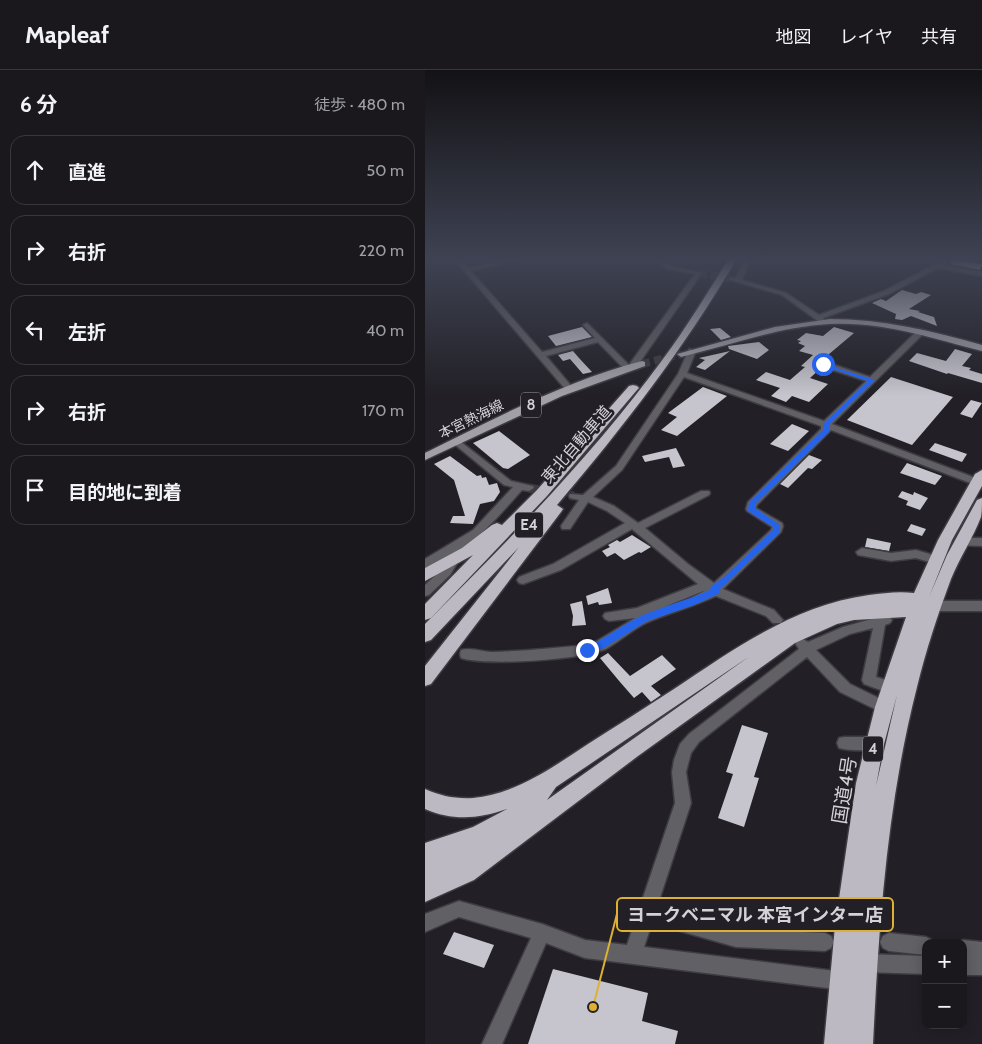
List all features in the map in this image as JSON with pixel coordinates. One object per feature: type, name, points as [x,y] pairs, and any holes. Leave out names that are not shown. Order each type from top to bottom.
[{"type":"highway","name":"東北自動車道","points":[[425,614],[622,410],[694,305]]},
{"type":"highway","name":"東北自動車道","points":[[425,634],[545,508],[622,410],[687,334],[705,305]]},
{"type":"highway","points":[[425,575],[452,562],[482,541],[622,410]]},
{"type":"highway","points":[[425,679],[601,450],[622,410]]},
{"type":"highway","name":"国道4号","points":[[837,1044],[847,926],[867,783],[884,707],[923,605],[936,560],[980,478]]},
{"type":"highway","name":"国道4号","points":[[860,1044],[875,855],[885,789],[909,686],[923,605],[941,586],[961,542],[981,506]]},
{"type":"highway","points":[[425,799],[444,807],[463,809],[480,807],[523,794],[553,778],[781,629],[824,610],[848,603],[893,598],[923,605]]},
{"type":"highway","points":[[425,892],[466,872],[631,750],[789,638],[833,619],[854,614],[923,605]]},
{"type":"highway","points":[[425,854],[462,842],[489,830],[511,817],[528,806],[553,778]]},
{"type":"highway","points":[[425,869],[503,846]]},
{"type":"main road","points":[[681,354],[820,320],[867,322],[922,331],[982,348]]},
{"type":"main road","name":"本宮熱海線","points":[[425,457],[569,388],[634,366]]},
{"type":"street","points":[[498,305],[569,388]]},
{"type":"street","points":[[587,325],[599,339],[634,366],[676,305]]},
{"type":"street","points":[[800,305],[820,320],[823,315],[853,305]]},
{"type":"street","points":[[466,654],[484,657],[519,656],[587,650],[601,645],[643,619],[691,602],[726,580],[776,532],[777,526],[751,509],[751,504],[826,430],[826,425],[922,331]]},
{"type":"street","points":[[540,354],[599,339]]},
{"type":"street","points":[[566,526],[587,497],[619,468],[681,374],[693,352]]},
{"type":"street","points":[[823,364],[872,380]]},
{"type":"street","points":[[681,374],[980,478]]},
{"type":"street","points":[[425,564],[477,533],[508,496],[524,487],[508,483],[456,441]]},
{"type":"street","points":[[523,580],[557,567],[635,525],[705,493]]},
{"type":"street","points":[[574,496],[587,497],[635,525],[713,588],[770,614],[777,620]]},
{"type":"street","points":[[961,542],[982,542]]},
{"type":"street","points":[[862,552],[891,557],[916,554],[936,560]]},
{"type":"street","points":[[425,592],[446,572],[452,562]]},
{"type":"street","points":[[609,616],[639,612],[713,588]]},
{"type":"street","points":[[923,605],[982,606]]},
{"type":"street","points":[[633,954],[683,803],[679,772],[685,749],[694,738],[804,646],[814,644],[847,630],[882,622],[869,680],[891,687]]},
{"type":"street","points":[[804,646],[845,688],[884,707]]},
{"type":"street","points":[[844,743],[875,743]]},
{"type":"street","points":[[425,923],[459,909],[542,932],[585,949],[843,981]]},
{"type":"street","points":[[646,913],[736,938],[825,942]]},
{"type":"street","points":[[491,1044],[542,932]]},
{"type":"street","points":[[889,942],[922,946]]},
{"type":"street","points":[[967,949],[982,951]]},
{"type":"street","points":[[865,963],[922,965]]},
{"type":"street","points":[[967,966],[982,966]]},
{"type":"building","points":[[877,305],[915,305],[909,309],[934,317],[937,326],[911,316],[902,320],[895,319],[896,314]]},
{"type":"building","points":[[582,327],[592,337],[556,346],[548,336]]},
{"type":"building","points":[[834,327],[854,333],[815,366],[821,368],[810,378],[828,384],[809,402],[792,396],[786,402],[771,396],[780,388],[756,380],[766,372],[790,380],[805,367],[801,366],[813,355],[799,351],[805,346],[798,343],[801,341],[797,340],[806,333],[823,336]]},
{"type":"building","points":[[720,328],[731,337],[721,340],[710,329]]},
{"type":"building","points":[[759,342],[769,350],[757,359],[729,349],[728,346]]},
{"type":"building","points":[[955,349],[972,354],[962,366],[982,374],[982,383],[909,361],[917,353],[946,361]]},
{"type":"building","points":[[573,351],[592,372],[583,374],[570,359],[563,361],[558,355]]},
{"type":"building","points":[[730,351],[705,370],[696,367],[705,360],[699,358]]},
{"type":"building","points":[[891,377],[953,397],[912,445],[847,420]]},
{"type":"building","points":[[703,387],[727,396],[677,436],[661,430],[677,417],[668,413]]},
{"type":"building","points":[[971,400],[982,403],[972,418],[960,414]]},
{"type":"building","points":[[792,424],[809,431],[788,451],[770,444]]},
{"type":"building","points":[[499,431],[530,455],[508,469],[503,468],[473,443]]},
{"type":"building","points":[[935,443],[967,454],[962,462],[929,450]]},
{"type":"building","points":[[676,448],[685,466],[673,468],[669,457],[645,462],[642,456]]},
{"type":"building","points":[[809,455],[822,460],[812,469],[808,468],[788,488],[780,484]]},
{"type":"building","points":[[450,456],[477,476],[486,477],[489,485],[497,483],[500,492],[494,501],[480,504],[473,524],[450,523],[453,516],[465,516],[454,480],[434,464]]},
{"type":"building","points":[[907,463],[942,476],[935,485],[900,473]]},
{"type":"building","points":[[902,491],[913,495],[914,492],[928,498],[920,510],[906,505],[908,501],[898,497]]},
{"type":"building","points":[[911,524],[926,529],[922,536],[907,531]]},
{"type":"building","points":[[632,535],[651,547],[624,560],[615,553],[607,557],[602,551],[610,547],[608,545],[617,540],[620,542]]},
{"type":"building","points":[[867,538],[891,543],[889,551],[865,547]]},
{"type":"building","points":[[608,588],[612,603],[599,605],[598,602],[588,605],[586,596]]},
{"type":"building","points":[[582,601],[586,625],[572,626],[573,616],[570,604]]},
{"type":"building","points":[[608,653],[630,676],[662,655],[676,669],[651,686],[661,695],[651,702],[642,692],[634,698],[600,658]]},
{"type":"building","points":[[742,725],[768,733],[754,777],[759,778],[744,827],[718,818],[733,774],[726,772]]},
{"type":"building","points":[[454,932],[494,945],[484,968],[443,954]]},
{"type":"building","points":[[553,969],[648,993],[642,1021],[678,1031],[675,1044],[528,1044]]},
{"type":"tunnel","points":[[642,364],[681,354]]},
{"type":"tunnel","points":[[529,488],[574,496]]},
{"type":"place","name":"ヨークベニマル 本宮インター店","points":[[593,1007]]},
{"type":"route","points":[[587,650],[614,638],[643,619],[691,602],[717,590],[714,589],[776,532],[777,526],[751,509],[751,504],[826,430],[826,425],[872,380],[823,364]]}]
